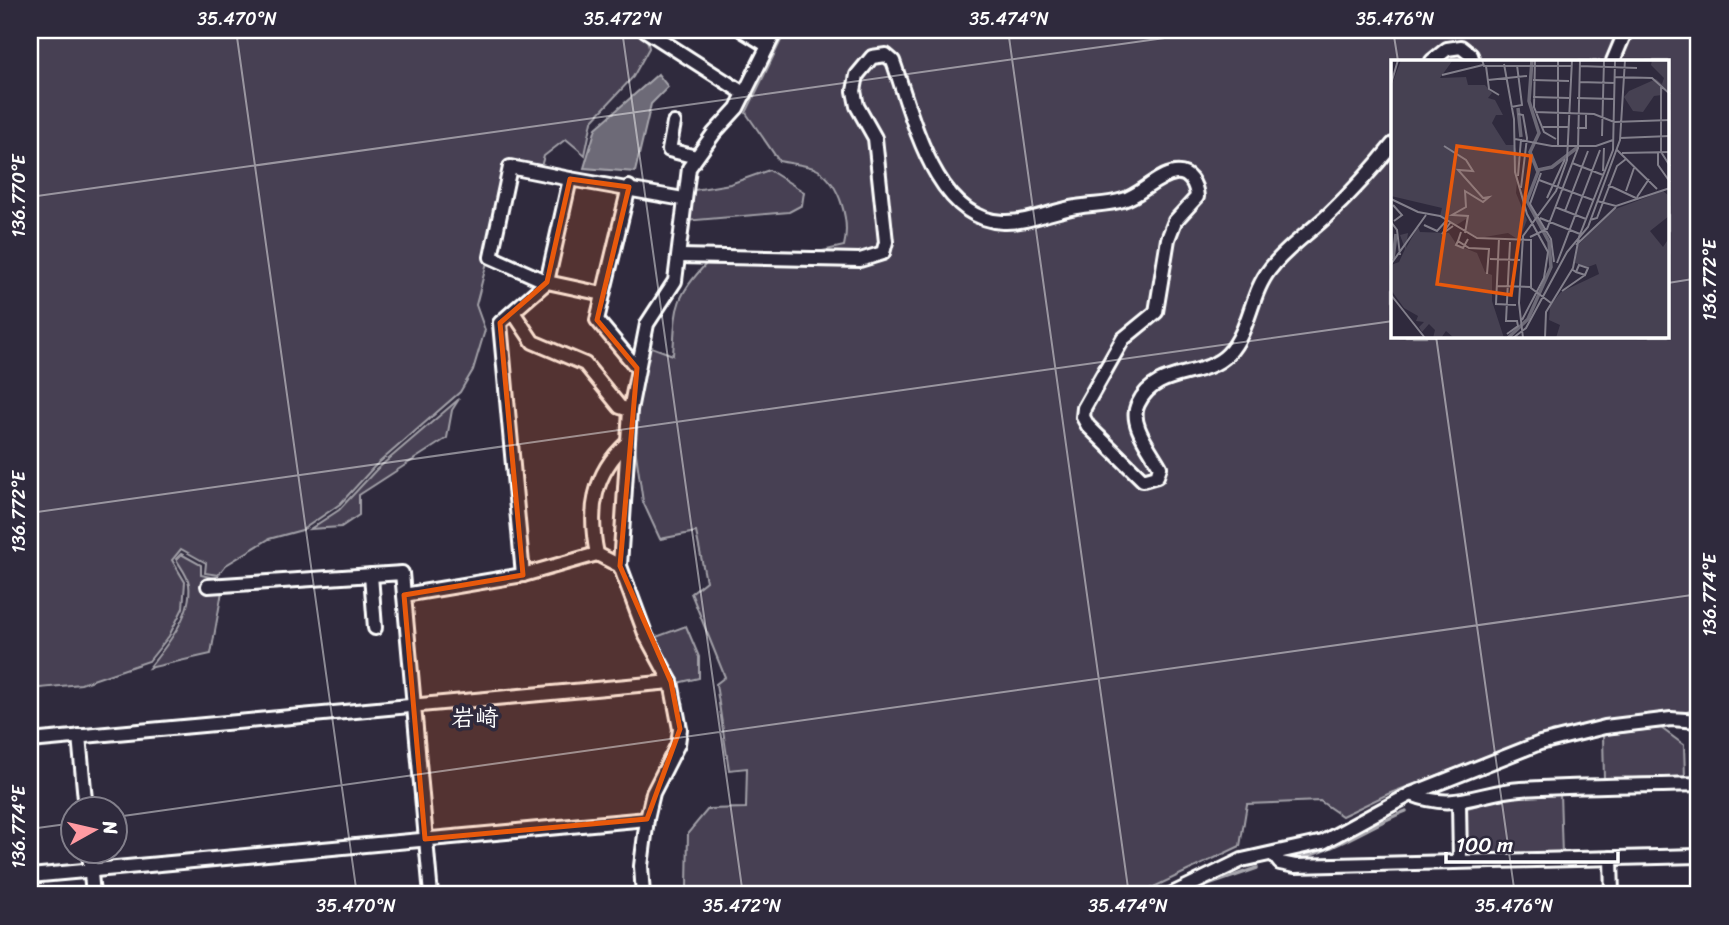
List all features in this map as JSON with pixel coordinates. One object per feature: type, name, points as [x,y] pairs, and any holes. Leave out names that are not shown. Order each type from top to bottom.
[{"type":"street","points":[[645,30],[745,94]]},
{"type":"street","points":[[742,30],[768,47]]},
{"type":"street","points":[[643,895],[642,866],[647,819],[653,793],[678,744],[679,713],[671,682],[646,636],[620,566],[630,410],[648,324],[675,281],[683,199],[689,168],[737,108],[776,30]]},
{"type":"street","points":[[1613,60],[1626,30]]},
{"type":"street","points":[[1433,60],[1447,49],[1461,47],[1473,60]]},
{"type":"street","points":[[679,256],[860,260],[883,253],[886,242],[875,138],[857,106],[854,91],[857,75],[872,57],[886,55],[893,61],[936,178],[950,196],[982,216],[1000,222],[1026,221],[1074,207],[1122,201],[1176,173],[1188,176],[1196,186],[1196,197],[1175,222],[1168,239],[1156,312],[1123,339],[1084,408],[1083,417],[1088,426],[1143,480],[1151,480],[1157,476],[1160,467],[1136,424],[1136,405],[1148,390],[1165,378],[1214,364],[1228,354],[1238,340],[1258,287],[1270,268],[1329,214],[1391,146]]},
{"type":"street","points":[[674,123],[669,150],[696,157]]},
{"type":"street","points":[[603,294],[547,282],[491,257],[510,167],[683,199]]},
{"type":"street","points":[[523,575],[500,323],[547,282],[570,179]]},
{"type":"street","points":[[629,187],[597,320],[637,368]]},
{"type":"street","points":[[513,312],[533,342],[586,364],[621,407],[630,410]]},
{"type":"street","points":[[597,554],[593,531],[596,493],[612,456],[627,443]]},
{"type":"street","points":[[404,595],[523,575],[597,554],[620,566]]},
{"type":"street","points":[[208,586],[402,573],[431,895]]},
{"type":"street","points":[[371,575],[375,628]]},
{"type":"street","points":[[30,741],[671,682]]},
{"type":"street","points":[[1170,895],[1242,860],[1323,842],[1410,794],[1540,743],[1572,734],[1671,719],[1699,721]]},
{"type":"street","points":[[79,736],[85,796]]},
{"type":"street","points":[[1410,794],[1429,802],[1459,803],[1521,789],[1699,784]]},
{"type":"street","points":[[1459,803],[1460,861]]},
{"type":"street","points":[[30,876],[647,819]]},
{"type":"street","points":[[1273,854],[1280,863],[1295,866],[1699,856]]},
{"type":"street","points":[[1611,858],[1612,895]]},
{"type":"street","points":[[91,866],[93,895]]},
{"type":"highlighted area","points":[[570,179],[629,187],[597,320],[637,368],[620,566],[671,682],[680,729],[647,819],[425,839],[404,595],[523,575],[500,323],[547,282]]},
{"type":"shaded area","points":[[30,30],[645,30],[649,48],[633,77],[592,121],[585,155],[566,139],[544,156],[540,170],[512,165],[476,305],[485,330],[473,370],[460,392],[374,467],[340,504],[302,530],[269,539],[226,565],[218,575],[205,573],[206,563],[181,549],[172,560],[185,582],[183,608],[169,636],[149,661],[81,684],[30,689]]},
{"type":"shaded area","points":[[786,30],[1699,30],[1699,708],[1659,721],[1551,732],[1388,794],[1342,816],[1320,801],[1247,804],[1240,846],[1137,895],[681,895],[687,888],[688,833],[708,809],[746,808],[747,768],[729,770],[716,684],[725,677],[691,593],[706,581],[696,532],[660,539],[643,502],[633,433],[649,346],[673,355],[678,305],[687,287],[706,264],[779,261],[844,246],[846,226],[842,205],[833,185],[818,170],[809,166],[779,161],[746,113]]},
{"type":"shaded area","points":[[658,74],[668,87],[651,104],[635,172],[584,168],[596,128]]},
{"type":"shaded area","points":[[769,170],[804,192],[802,205],[789,212],[685,221],[688,191],[730,184]]},
{"type":"shaded area","points":[[459,399],[452,410],[447,438],[359,495],[359,515],[341,527],[310,529],[339,510],[376,470]]},
{"type":"shaded area","points":[[181,554],[201,565],[201,575],[224,580],[211,654],[149,668],[177,629],[187,607],[188,581],[176,559]]},
{"type":"shaded area","points":[[686,626],[699,657],[699,678],[677,683],[656,637]]},
{"type":"shaded area","points":[[1661,728],[1684,745],[1685,778],[1604,779],[1603,735]]},
{"type":"shaded area","points":[[1560,793],[1562,855],[1459,856],[1457,811],[1509,796]]},
{"type":"waterway","points":[[1297,859],[1326,849],[1406,811]]},
{"type":"waterway","points":[[1189,895],[1205,886],[1257,868]]},
{"type":"district","name":"岩崎","points":[[475,718]]}]
